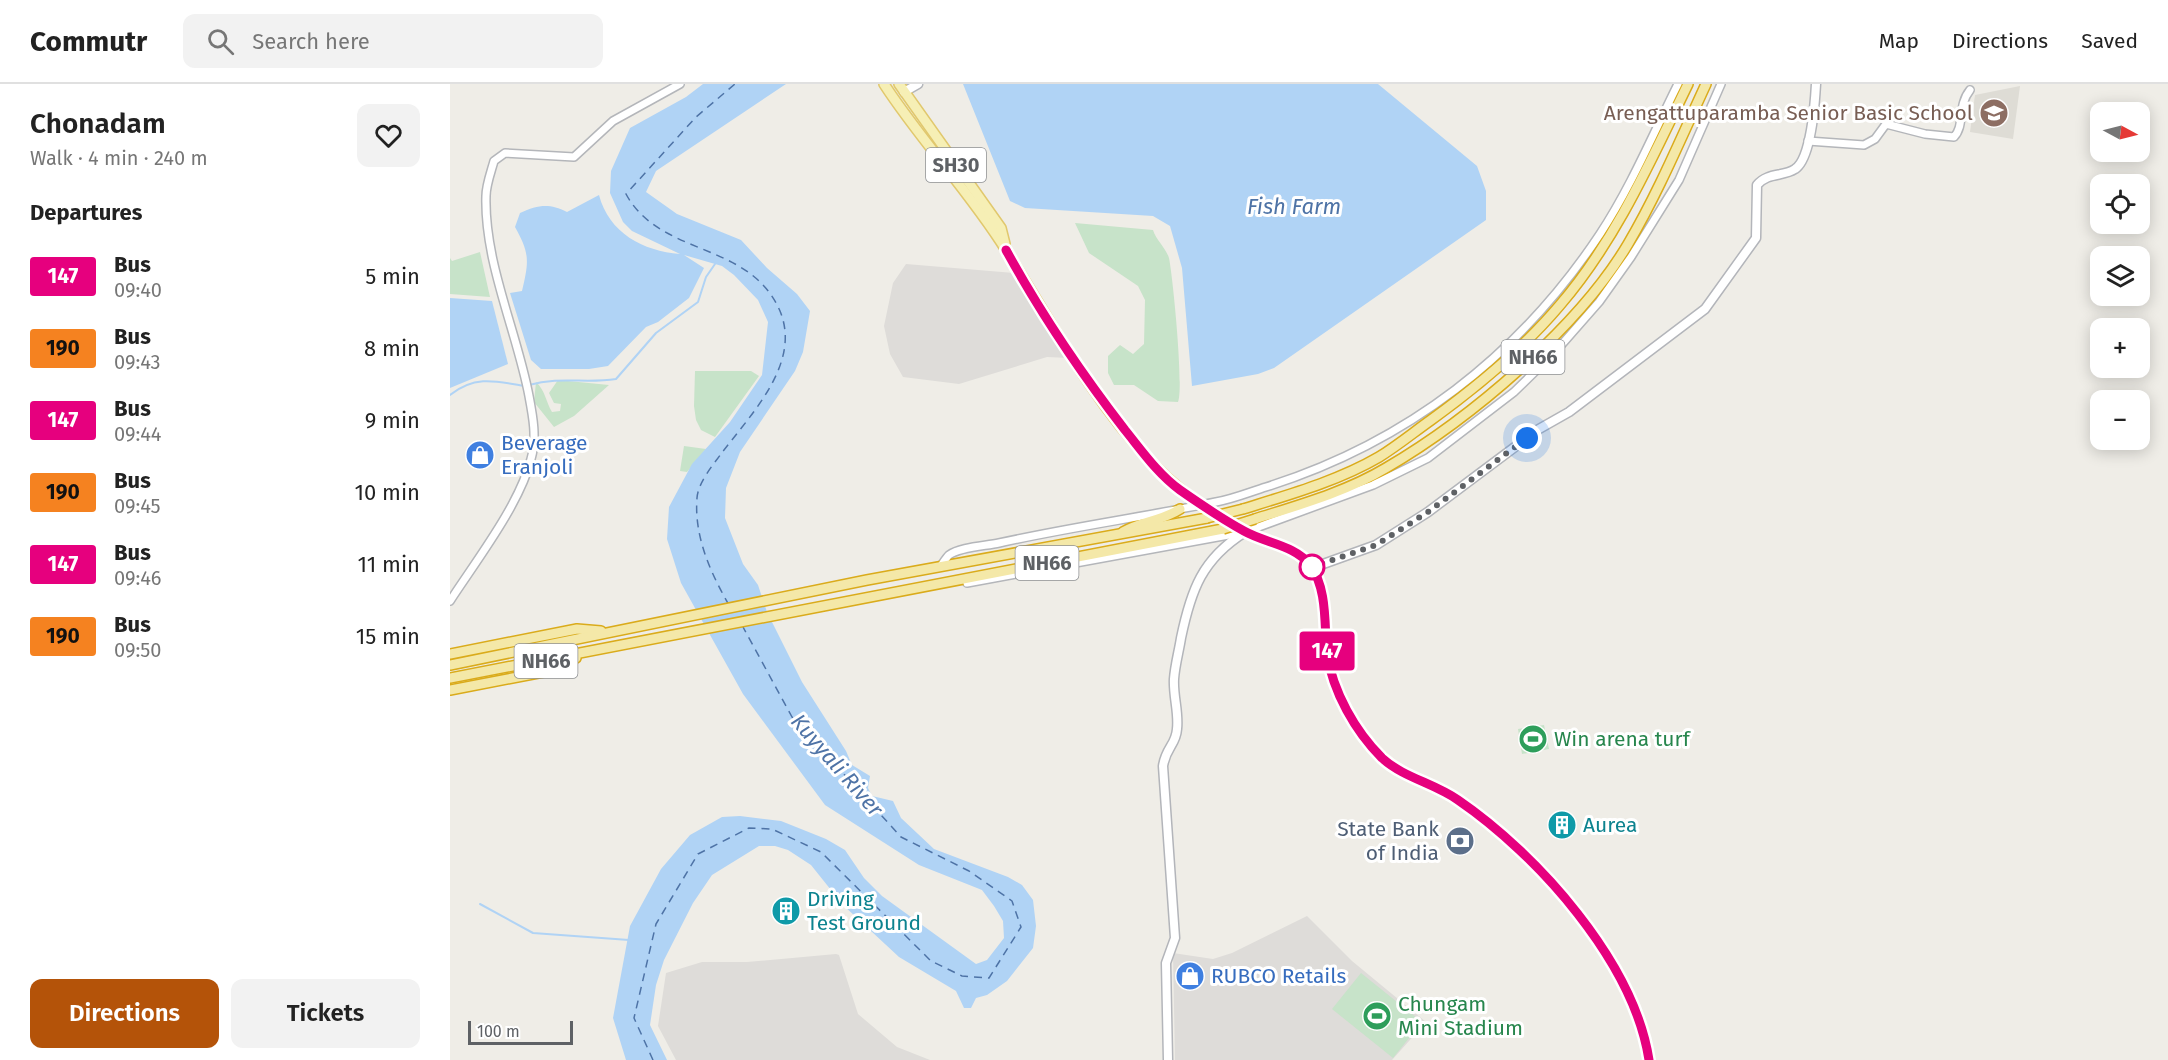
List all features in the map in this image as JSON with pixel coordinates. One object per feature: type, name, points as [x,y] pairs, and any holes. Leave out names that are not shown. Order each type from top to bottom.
[{"type":"highway","name":"NH66","points":[[450,664],[867,580],[1208,519],[1306,489],[1379,457],[1458,400],[1515,353],[1561,304],[1608,239],[1647,171],[1688,84]]},
{"type":"highway","name":"NH66","points":[[450,678],[642,643],[1223,529],[1311,501],[1385,469],[1460,417],[1522,368],[1575,312],[1628,245],[1659,187],[1706,84]]},
{"type":"highway","points":[[1119,535],[1136,525],[1169,516],[1180,508]]},
{"type":"highway","points":[[1153,543],[1195,542]]},
{"type":"highway","points":[[450,654],[577,629],[612,632]]},
{"type":"highway","points":[[450,690],[554,670],[583,654]]},
{"type":"main road","points":[[902,88],[918,84]]},
{"type":"main road","points":[[1649,1060],[1631,1001],[1606,955],[1569,903],[1528,857],[1460,801],[1403,773],[1382,757],[1346,710],[1332,679],[1321,593],[1312,568],[1376,545],[1428,512],[1539,429],[1569,412],[1705,309],[1756,238],[1758,185],[1767,177],[1796,168],[1808,141],[1816,84]]},
{"type":"main road","name":"sh30","points":[[886,87],[1006,250]]},
{"type":"main road","name":"SH30","points":[[902,88],[1001,228],[1006,250],[1094,390],[1149,460],[1177,488],[1202,505],[1245,532],[1296,552],[1312,568]]},
{"type":"main road","points":[[1168,1060],[1166,963],[1175,938],[1163,766],[1166,751],[1176,737],[1178,726],[1174,678],[1188,605],[1196,583],[1213,557],[1245,532]]},
{"type":"street","points":[[450,601],[517,493],[531,460],[535,440],[526,378],[505,304],[489,234],[486,195],[494,161],[505,153],[574,157],[613,121],[680,84]]},
{"type":"street","points":[[940,567],[950,555],[966,550],[1045,532],[1202,505],[1290,479],[1368,446],[1408,424],[1496,356],[1534,320],[1600,234],[1624,196],[1678,84]]},
{"type":"street","points":[[954,581],[966,583],[1004,577],[1245,532],[1372,485],[1428,458],[1514,392],[1556,351],[1599,302],[1631,257],[1679,180],[1721,84]]},
{"type":"street","points":[[1808,141],[1864,146],[1875,140],[1886,124],[1925,134],[1954,136],[1959,132],[1963,99],[1970,90]]},
{"type":"shaded area","name":"Arengattuparamba Senior Basic School","points":[[2020,86],[2013,139],[1970,132],[1975,95]]},
{"type":"shaded area","points":[[906,264],[1014,273],[1069,358],[1047,357],[959,384],[903,377],[890,354],[884,326],[893,283]]},
{"type":"shaded area","points":[[1307,916],[1352,961],[1426,1022],[1392,1060],[1175,1060],[1173,953],[1213,959],[1232,953]]},
{"type":"shaded area","points":[[839,955],[858,1014],[897,1047],[930,1060],[676,1060],[658,1026],[666,973],[702,962],[747,962]]},
{"type":"green space","points":[[1075,223],[1153,230],[1166,251],[1171,269],[1177,332],[1180,376],[1178,402],[1158,401],[1134,385],[1114,385],[1108,373],[1108,356],[1120,345],[1133,354],[1144,344],[1145,300],[1138,286],[1089,253]]},
{"type":"green space","points":[[480,252],[490,297],[450,294],[450,258],[452,261]]},
{"type":"green space","points":[[695,371],[751,371],[759,376],[715,437],[701,430],[696,420]]},
{"type":"green space","points":[[558,380],[609,385],[574,416],[554,427],[534,402],[536,382],[552,412],[560,411],[561,404],[554,403],[549,393]]},
{"type":"green space","points":[[684,446],[706,449],[687,472],[680,471]]},
{"type":"green space","name":"Win arena turf","points":[[1544,725],[1549,749],[1522,754],[1518,729]]},
{"type":"green space","name":"Chungam Mini Stadium","points":[[1361,973],[1422,1022],[1393,1058],[1332,1009]]},
{"type":"water","name":"Kuyyali River","points":[[703,84],[786,84],[656,171],[646,192],[677,214],[741,240],[767,268],[797,294],[810,311],[803,352],[795,371],[740,452],[726,488],[725,518],[743,564],[758,585],[767,612],[802,682],[846,751],[852,765],[870,776],[868,788],[872,796],[893,801],[901,818],[934,849],[1008,877],[1022,885],[1033,900],[1036,926],[1033,948],[1007,981],[987,995],[976,998],[971,1008],[964,1008],[956,991],[899,957],[843,905],[811,865],[788,850],[775,846],[759,846],[712,875],[693,903],[664,960],[656,985],[650,1025],[667,1060],[626,1060],[613,1018],[630,926],[661,869],[690,835],[722,817],[740,816],[781,821],[826,839],[845,850],[864,878],[882,896],[976,964],[987,960],[1004,938],[1003,921],[982,890],[919,865],[825,805],[743,694],[681,583],[667,539],[669,507],[692,464],[730,422],[762,375],[768,322],[758,300],[722,266],[684,255],[704,268],[689,298],[658,322],[646,327],[608,366],[589,369],[541,369],[531,360],[510,293],[522,291],[526,272],[526,251],[515,227],[520,213],[544,206],[555,207],[567,212],[599,195],[611,220],[629,238],[653,249],[680,254],[632,231],[623,222],[610,193],[611,171],[630,128],[686,97]]},
{"type":"water","name":"Fish Farm","points":[[963,84],[1378,84],[1477,166],[1486,191],[1486,220],[1274,368],[1258,374],[1192,386],[1182,268],[1170,226],[1153,216],[1025,208],[1010,201]]},
{"type":"water","points":[[450,298],[492,301],[508,364],[450,388]]},
{"type":"waterway","points":[[529,385],[562,380],[616,379],[656,333],[698,302],[706,277],[715,264]]},
{"type":"waterway","points":[[450,395],[468,384],[477,382],[495,381],[524,386]]},
{"type":"waterway","points":[[480,904],[533,933],[629,940]]},
{"type":"ferry route","points":[[729,605],[710,567],[701,540],[697,512],[698,492],[710,469],[770,388],[779,369],[784,350],[785,331],[780,311],[766,288],[748,272],[660,229],[641,214],[626,194],[696,117],[735,84]]},
{"type":"ferry route","points":[[653,1060],[634,1018],[656,924],[698,854],[749,828],[772,829],[821,852],[931,961],[962,976],[989,978],[1021,927],[1012,901],[969,871],[901,837],[792,717],[743,627]]},
{"type":"bus line","name":"147","points":[[1006,250],[1094,390],[1149,460],[1177,488],[1245,532],[1296,552],[1312,568],[1321,593],[1332,679],[1346,710],[1382,757],[1403,773],[1460,801],[1528,857],[1569,903],[1606,955],[1631,1001],[1649,1060]]},
{"type":"place","name":"Arengattuparamba Senior Basic School","points":[[1994,113]]},
{"type":"place","name":"Beverage Eranjoli","points":[[480,455]]},
{"type":"place","name":"Win arena turf","points":[[1533,739]]},
{"type":"place","name":"Aurea","points":[[1562,825]]},
{"type":"place","name":"State Bank of India","points":[[1460,841]]},
{"type":"place","name":"Driving Test Ground","points":[[786,911]]},
{"type":"place","name":"RUBCO Retails","points":[[1190,976]]},
{"type":"place","name":"Chungam Mini Stadium","points":[[1377,1016]]},
{"type":"route","points":[[1312,567],[1376,545],[1428,512],[1527,438]]}]
